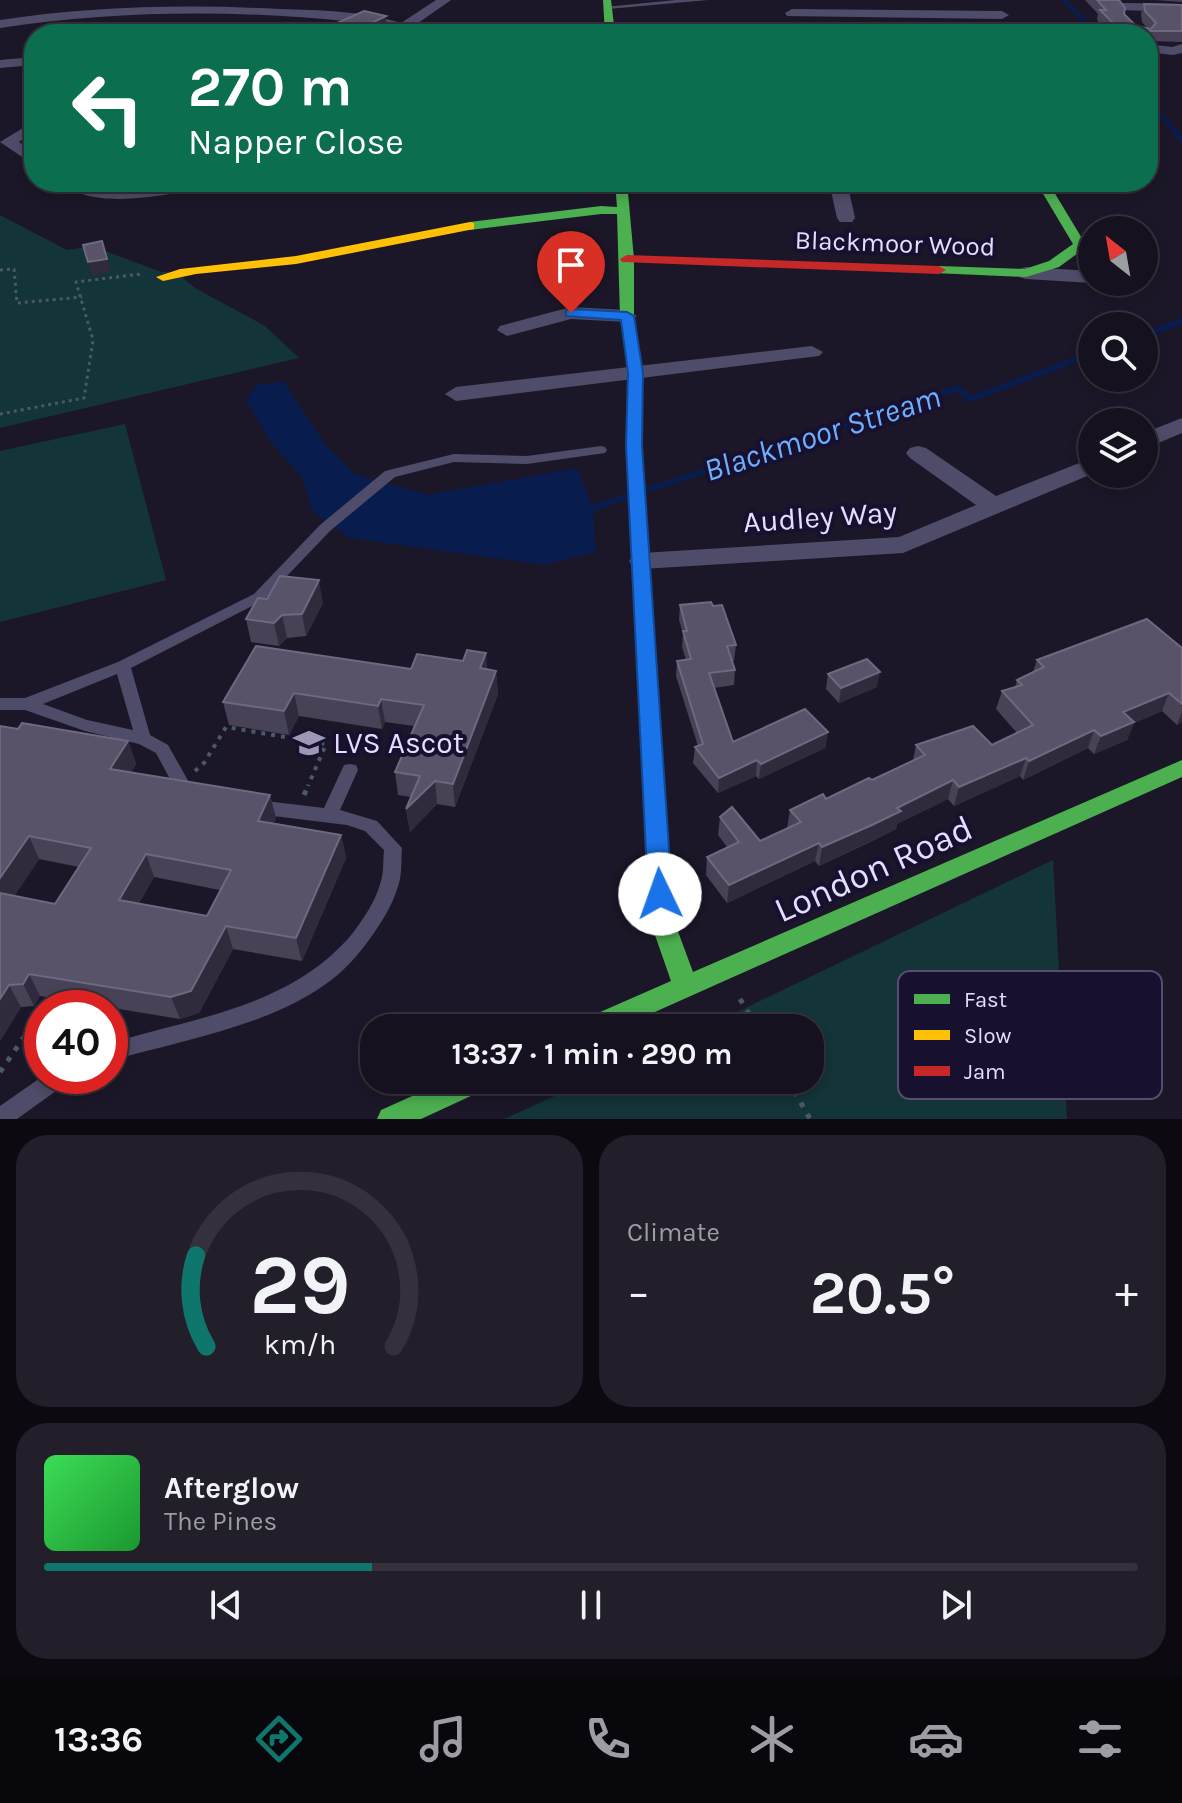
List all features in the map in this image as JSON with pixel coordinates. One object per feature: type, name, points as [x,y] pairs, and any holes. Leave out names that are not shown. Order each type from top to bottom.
[{"type":"street","points":[[416,24],[445,0]]},
{"type":"street","points":[[792,13],[1005,20],[991,0]]},
{"type":"street","points":[[607,3],[609,24]]},
{"type":"street","points":[[1120,3],[1182,8]]},
{"type":"street","points":[[1120,3],[1132,20]]},
{"type":"street","points":[[0,24],[129,10],[369,24]]},
{"type":"street","points":[[895,14],[902,24]]},
{"type":"street","points":[[0,64],[24,62]]},
{"type":"street","points":[[0,133],[24,133]]},
{"type":"street","points":[[24,135],[8,142],[24,153]]},
{"type":"street","points":[[94,192],[134,192]]},
{"type":"street","points":[[622,192],[627,316],[635,373],[634,446],[661,918],[685,985]]},
{"type":"street","points":[[840,192],[846,218]]},
{"type":"street","name":"Blackmoor Wood","points":[[1049,192],[1078,235]]},
{"type":"street","points":[[169,275],[295,260],[419,232],[601,210],[624,211]]},
{"type":"street","name":"Blackmoor Wood","points":[[627,259],[1026,273],[1054,264],[1078,251]]},
{"type":"street","points":[[1026,273],[1078,276]]},
{"type":"street","points":[[507,330],[571,313],[627,316]]},
{"type":"street","points":[[456,394],[812,352]]},
{"type":"street","points":[[1158,436],[1182,425]]},
{"type":"street","points":[[918,453],[995,507]]},
{"type":"street","name":"Audley Way","points":[[642,561],[893,547],[920,540],[1078,471]]},
{"type":"street","name":"London Road","points":[[622,1014],[1182,768]]},
{"type":"street","points":[[391,1119],[446,1094]]},
{"type":"lane","points":[[607,3],[705,0]]},
{"type":"lane","points":[[26,704],[123,666],[259,597],[325,528],[390,474],[454,458],[527,460],[601,450]]},
{"type":"lane","points":[[123,666],[143,739]]},
{"type":"lane","points":[[0,704],[26,704],[85,725],[143,739],[162,749],[184,789],[197,798],[210,800]]},
{"type":"lane","points":[[329,816],[350,770]]},
{"type":"lane","points":[[128,1047],[249,1011],[315,981],[351,947],[382,907],[391,879],[393,848],[371,826],[329,816],[238,805]]},
{"type":"lane","points":[[2,1116],[34,1094]]},
{"type":"path","points":[[0,270],[14,269],[17,303],[82,297]]},
{"type":"path","points":[[0,414],[84,398],[93,340],[76,282],[131,273],[169,275]]},
{"type":"path","points":[[180,781],[202,768],[215,739],[226,727],[326,744],[296,812]]},
{"type":"path","points":[[56,990],[59,986]]},
{"type":"path","points":[[735,991],[749,1014]]},
{"type":"path","points":[[0,1072],[24,1037]]},
{"type":"path","points":[[796,1094],[810,1119]]},
{"type":"green space","points":[[0,215],[67,250],[92,246],[161,272],[176,272],[195,288],[265,326],[299,358],[0,428]]},
{"type":"green space","points":[[125,424],[166,580],[0,622],[0,451]]},
{"type":"green space","points":[[1053,860],[1059,971],[898,971],[898,1099],[1066,1099],[1067,1119],[504,1119],[559,1094],[824,1094],[824,1014],[733,1014]]},
{"type":"water","points":[[283,381],[324,443],[355,474],[427,495],[577,468],[593,508],[596,552],[544,565],[349,538],[312,511],[303,479],[270,441],[246,400],[257,385]]},
{"type":"building","points":[[1097,0],[1119,0],[1125,8],[1124,14],[1134,24],[1114,24],[1100,10],[1106,10]]},
{"type":"building","points":[[1144,4],[1182,5],[1182,31],[1158,31],[1158,24],[1145,11]]},
{"type":"building","points":[[364,11],[386,16],[370,24],[335,24]]},
{"type":"building","points":[[102,241],[107,259],[88,262],[83,245]]},
{"type":"building","points":[[280,576],[319,580],[302,614],[282,615],[274,623],[246,619],[258,598],[267,599]]},
{"type":"building","points":[[711,602],[713,606],[722,605],[736,645],[727,646],[735,670],[709,673],[733,742],[805,709],[828,732],[761,764],[757,760],[719,778],[695,747],[703,744],[677,661],[691,659],[680,605]]},
{"type":"building","points":[[1147,619],[1182,648],[1182,704],[1169,693],[1123,712],[1134,722],[1101,736],[1094,730],[1029,761],[1026,758],[959,787],[953,780],[897,808],[901,811],[872,825],[822,847],[819,843],[729,885],[707,857],[739,842],[720,817],[732,807],[760,841],[801,822],[790,810],[823,794],[826,799],[925,755],[916,745],[973,726],[992,745],[1033,725],[1002,691],[1022,685],[1017,680],[1044,667],[1037,660]]},
{"type":"building","points":[[256,646],[411,669],[417,654],[463,661],[467,650],[486,653],[480,668],[496,671],[453,784],[435,781],[406,809],[420,776],[395,772],[424,705],[381,699],[378,706],[294,693],[284,711],[223,702]]},
{"type":"building","points":[[867,659],[880,672],[841,688],[828,674]]},
{"type":"building","points":[[22,723],[128,741],[110,769],[270,795],[258,821],[341,835],[296,938],[226,926],[191,991],[171,997],[29,974],[23,984],[9,985],[0,999],[0,893],[55,904],[91,848],[29,836],[0,878],[0,726],[18,729]],"holes":[[[146,854],[231,870],[207,916],[119,900]]]},
{"type":"waterway","name":"Blackmoor Stream","points":[[1064,0],[1087,24]]},
{"type":"waterway","name":"Blackmoor Stream","points":[[1158,110],[1179,137]]},
{"type":"waterway","name":"Blackmoor Stream","points":[[1178,135],[1182,140]]},
{"type":"waterway","name":"Blackmoor Stream","points":[[1158,330],[1182,321]]},
{"type":"waterway","name":"Blackmoor Stream","points":[[647,490],[958,388],[970,399],[1078,359]]},
{"type":"waterway","name":"Blackmoor Stream","points":[[593,508],[627,496]]},
{"type":"traffic: fast","points":[[607,0],[609,24]]},
{"type":"traffic: fast","points":[[622,192],[627,316],[635,373],[634,446],[661,918],[685,985]]},
{"type":"traffic: fast","points":[[939,270],[1026,273],[1054,264],[1080,245],[1048,192]]},
{"type":"traffic: fast","points":[[470,226],[601,210],[624,211]]},
{"type":"traffic: fast","points":[[623,1014],[1182,768]]},
{"type":"traffic: fast","points":[[391,1119],[446,1094]]},
{"type":"traffic: slow","points":[[163,277],[196,270],[296,260],[470,226]]},
{"type":"traffic: jam","points":[[627,259],[939,270]]},
{"type":"place","name":"LVS Ascot","points":[[309,743]]},
{"type":"route","points":[[571,313],[627,316],[635,373],[634,446],[660,894]]}]
